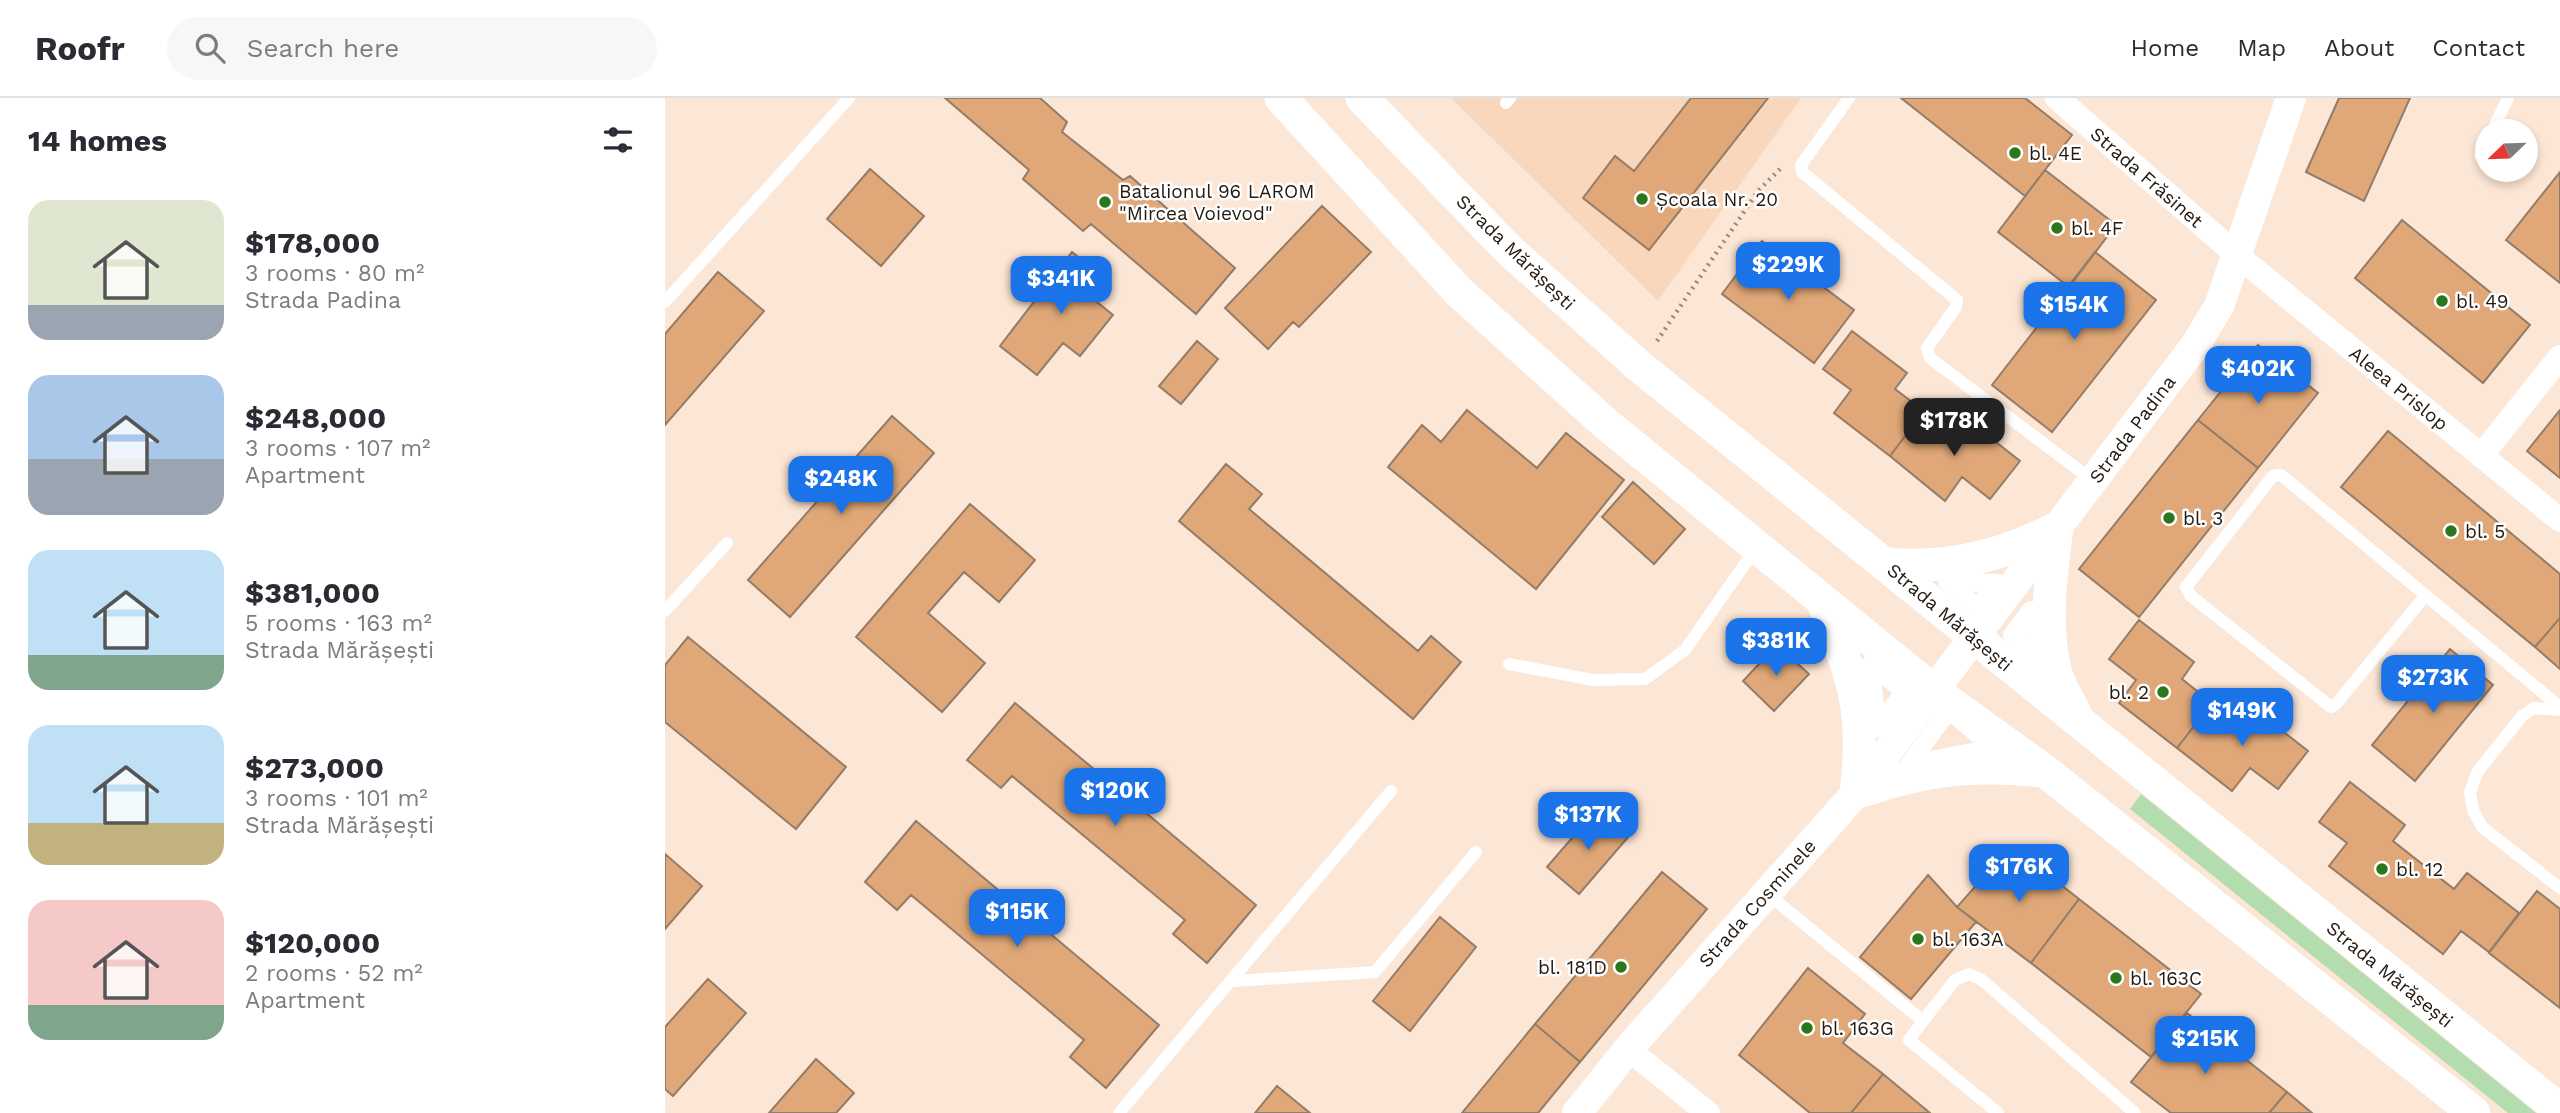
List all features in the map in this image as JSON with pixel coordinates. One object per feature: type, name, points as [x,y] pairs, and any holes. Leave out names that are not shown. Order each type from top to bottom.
[{"type":"main road","points":[[1281,98],[1459,292],[1605,423],[1935,692],[2045,771],[2474,1113]]},
{"type":"main road","name":"Strada Mărășești","points":[[1372,101],[1509,250],[1639,366],[1887,564],[1975,640],[2558,1104]]},
{"type":"main road","points":[[1887,564],[1928,565],[1968,561],[2029,542],[2057,528]]},
{"type":"main road","points":[[2057,528],[2049,592],[2049,635],[2056,673],[2080,724]]},
{"type":"main road","points":[[1822,601],[1858,698],[1862,746],[1856,793],[1923,772],[1957,767],[2001,766],[2045,771]]},
{"type":"street","name":"Strada Frăsinet","points":[[2057,98],[2238,256]]},
{"type":"street","name":"Strada Padina","points":[[1935,692],[2193,347],[2219,306],[2291,98]]},
{"type":"street","name":"Aleea Prislop","points":[[2238,256],[2560,520]]},
{"type":"street","points":[[2481,456],[2560,357]]},
{"type":"street","name":"Strada Cosminele","points":[[1577,1113],[1628,1049],[1765,892],[1856,793],[1935,692]]},
{"type":"street","points":[[1628,1049],[1708,1113]]},
{"type":"lane","points":[[665,302],[849,98]]},
{"type":"lane","points":[[1849,98],[1801,165],[1802,172],[1957,300],[1956,307],[1927,348],[1930,358],[2092,481]]},
{"type":"lane","points":[[2498,119],[2508,98]]},
{"type":"lane","points":[[2425,596],[2331,707],[2191,596],[2186,587],[2277,474],[2425,596],[2560,709]]},
{"type":"lane","points":[[665,611],[727,543]]},
{"type":"lane","points":[[1509,664],[1593,680],[1645,679],[1685,650],[1757,548]]},
{"type":"lane","points":[[2560,709],[2534,708],[2522,716],[2479,771],[2470,792],[2473,810],[2482,827],[2560,888]]},
{"type":"lane","points":[[1119,1113],[1234,981],[1391,791]]},
{"type":"lane","points":[[1234,981],[1375,972],[1476,852]]},
{"type":"lane","points":[[1765,892],[1923,1021]]},
{"type":"lane","points":[[1998,1113],[1909,1040],[1955,980],[1969,974],[1982,980],[2136,1113]]},
{"type":"path","points":[[1639,366],[1758,191],[1780,169],[1802,172]]},
{"type":"shaded area","name":"Școala Nr. 20","points":[[1451,98],[1801,98],[1658,301]]},
{"type":"green space","points":[[2141,794],[2536,1113],[2508,1113],[2130,809]]},
{"type":"building","name":"Batalionul 96 LAROM \"Mircea Voievod\"","points":[[945,98],[1040,98],[1067,122],[1062,132],[1123,180],[1130,176],[1235,268],[1196,314],[1091,224],[1083,231],[1023,179],[1029,170]]},
{"type":"building","points":[[1691,98],[1768,98],[1649,250],[1583,198],[1615,156],[1634,171]]},
{"type":"building","name":"bl. 4E","points":[[1901,98],[2025,98],[2072,135],[2025,196]]},
{"type":"building","points":[[2339,98],[2410,98],[2364,201],[2306,172]]},
{"type":"building","points":[[870,169],[924,216],[881,266],[827,219]]},
{"type":"building","name":"bl. 4F","points":[[2045,170],[2116,225],[2069,287],[1998,232]]},
{"type":"building","points":[[2560,172],[2560,283],[2506,240]]},
{"type":"building","points":[[1322,206],[1371,252],[1299,327],[1293,322],[1268,349],[1225,308]]},
{"type":"building","name":"bl. 49","points":[[2402,220],[2530,325],[2483,383],[2355,278]]},
{"type":"building","points":[[1762,241],[1854,310],[1814,363],[1722,294]]},
{"type":"building","points":[[1072,252],[1111,283],[1097,302],[1113,315],[1080,356],[1063,343],[1037,375],[1000,346]]},
{"type":"building","points":[[2095,252],[2156,300],[2052,432],[1992,385]]},
{"type":"building","points":[[718,272],[764,311],[665,425],[665,334]]},
{"type":"building","points":[[1852,331],[1907,373],[1895,389],[1924,411],[1890,456],[1834,413],[1851,390],[1823,369]]},
{"type":"building","points":[[1197,341],[1218,359],[1181,404],[1159,386]]},
{"type":"building","points":[[2258,345],[2318,393],[2258,468],[2198,420]]},
{"type":"building","points":[[1467,410],[1537,468],[1566,433],[1624,480],[1536,589],[1388,467],[1422,425],[1441,442]]},
{"type":"building","points":[[2560,410],[2560,478],[2527,451]]},
{"type":"building","points":[[1924,411],[1956,437],[1969,421],[2020,461],[1990,499],[1962,477],[1945,501],[1890,456]]},
{"type":"building","points":[[892,416],[934,453],[790,617],[748,580]]},
{"type":"building","name":"bl. 3","points":[[2198,420],[2258,468],[2139,617],[2079,569]]},
{"type":"building","name":"bl. 5","points":[[2388,431],[2560,574],[2560,618],[2535,647],[2341,487]]},
{"type":"building","points":[[1226,464],[1262,494],[1249,509],[1418,651],[1431,636],[1461,662],[1413,719],[1179,521]]},
{"type":"building","points":[[1633,482],[1685,529],[1654,564],[1602,517]]},
{"type":"building","points":[[970,504],[1035,560],[999,602],[964,572],[928,613],[985,663],[942,712],[856,637]]},
{"type":"building","points":[[2560,618],[2560,669],[2535,647]]},
{"type":"building","name":"bl. 2","points":[[2139,620],[2194,662],[2182,679],[2212,703],[2177,748],[2119,703],[2136,680],[2109,659]]},
{"type":"building","points":[[688,637],[846,767],[796,829],[665,722],[665,665]]},
{"type":"building","points":[[1777,645],[1809,674],[1774,711],[1743,681]]},
{"type":"building","points":[[2450,649],[2493,685],[2415,781],[2372,745]]},
{"type":"building","points":[[1015,703],[1256,905],[1207,963],[1173,934],[1185,920],[1012,776],[1001,788],[967,760]]},
{"type":"building","points":[[2212,703],[2243,726],[2256,710],[2308,751],[2278,789],[2250,768],[2232,791],[2177,748]]},
{"type":"building","name":"bl. 12","points":[[2350,782],[2405,825],[2393,841],[2454,889],[2467,873],[2519,913],[2489,952],[2461,931],[2443,954],[2329,866],[2347,843],[2319,822]]},
{"type":"building","points":[[1597,809],[1629,836],[1579,894],[1547,867]]},
{"type":"building","points":[[916,821],[1159,1025],[1106,1088],[1070,1057],[1084,1040],[911,895],[897,910],[865,882]]},
{"type":"building","points":[[2011,846],[2079,899],[2031,963],[1957,907]]},
{"type":"building","points":[[665,854],[702,886],[665,929]]},
{"type":"building","name":"bl. 181D","points":[[1662,872],[1707,909],[1580,1062],[1535,1024]]},
{"type":"building","name":"bl. 163A","points":[[1928,875],[1957,907],[1976,922],[1911,999],[1860,957]]},
{"type":"building","points":[[2537,891],[2560,909],[2560,1008],[2489,953]]},
{"type":"building","name":"bl. 163C","points":[[2079,899],[2201,994],[2151,1057],[2031,963]]},
{"type":"building","points":[[1440,917],[1476,947],[1410,1031],[1373,1001]]},
{"type":"building","name":"bl. 163G","points":[[1808,968],[1865,1014],[1843,1043],[1883,1074],[1851,1113],[1810,1113],[1739,1055]]},
{"type":"building","points":[[708,979],[746,1013],[673,1096],[665,1089],[665,1027]]},
{"type":"building","points":[[2187,1013],[2287,1092],[2269,1113],[2171,1113],[2131,1082]]},
{"type":"building","points":[[1535,1024],[1580,1062],[1538,1113],[1462,1113]]},
{"type":"building","points":[[816,1059],[854,1093],[836,1113],[769,1113]]},
{"type":"building","points":[[1883,1074],[1930,1113],[1851,1113]]},
{"type":"building","points":[[1277,1086],[1310,1113],[1255,1113]]},
{"type":"building","points":[[2287,1092],[2312,1113],[2269,1113]]},
{"type":"place","name":"bl. 4E","points":[[2015,153]]},
{"type":"place","name":"Școala Nr. 20","points":[[1642,199]]},
{"type":"place","name":"Batalionul 96 LAROM \"Mircea Voievod\"","points":[[1105,202]]},
{"type":"place","name":"bl. 4F","points":[[2057,228]]},
{"type":"place","name":"bl. 49","points":[[2442,301]]},
{"type":"place","name":"bl. 3","points":[[2169,518]]},
{"type":"place","name":"bl. 5","points":[[2451,531]]},
{"type":"place","name":"bl. 2","points":[[2163,692]]},
{"type":"place","name":"bl. 12","points":[[2382,869]]},
{"type":"place","name":"bl. 163A","points":[[1918,939]]},
{"type":"place","name":"bl. 181D","points":[[1621,967]]},
{"type":"place","name":"bl. 163C","points":[[2116,978]]},
{"type":"place","name":"bl. 163G","points":[[1807,1028]]}]
